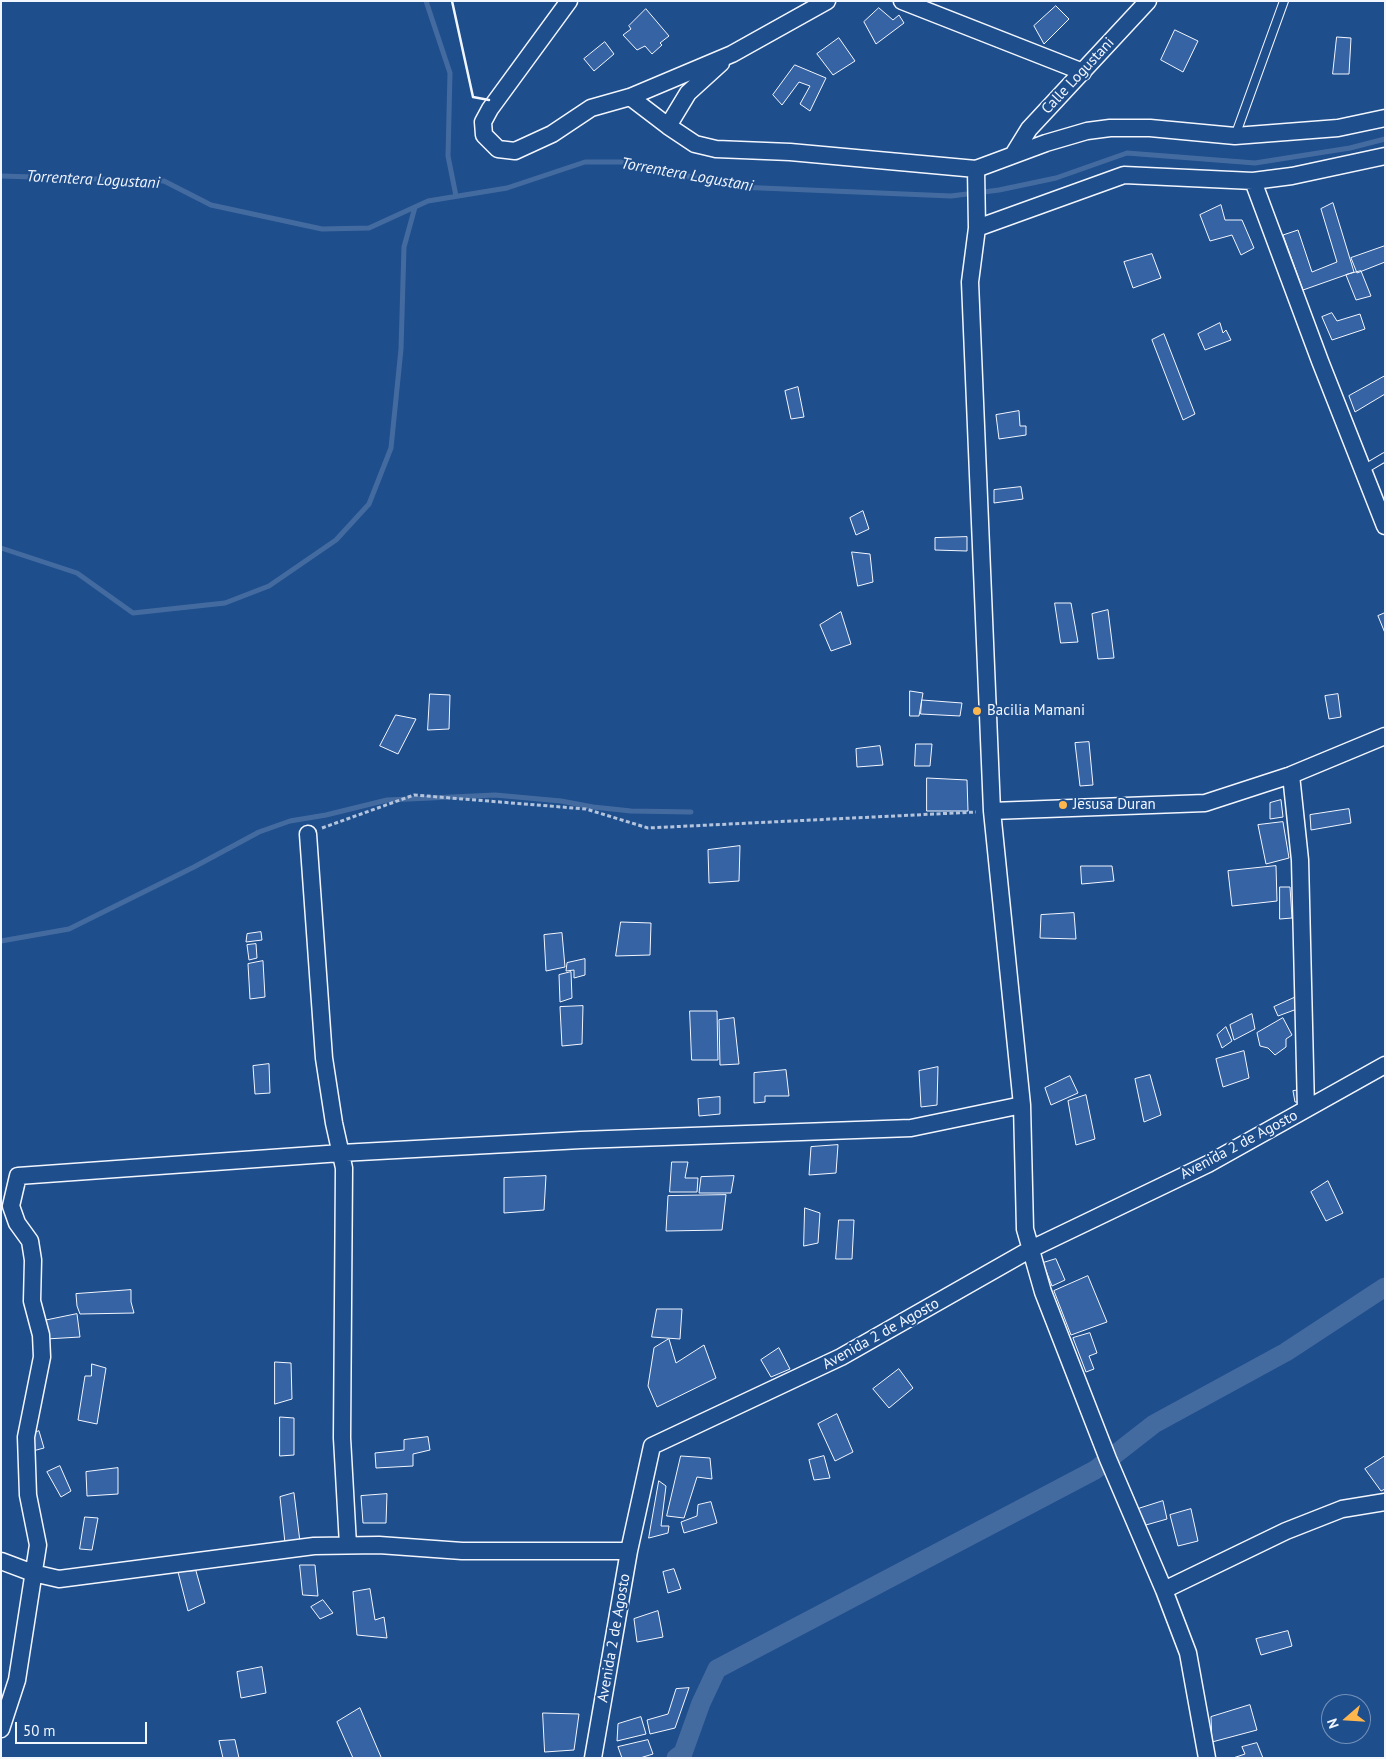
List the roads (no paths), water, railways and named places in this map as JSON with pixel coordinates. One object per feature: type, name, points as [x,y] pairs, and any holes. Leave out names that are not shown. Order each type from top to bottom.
[{"type":"street","points":[[569,1],[490,109],[483,122],[484,136],[498,149],[515,151],[552,134],[591,108],[630,97],[732,54],[827,1]]},
{"type":"street","points":[[902,1],[1083,72]]},
{"type":"street","name":"Calle Logustani","points":[[1014,155],[1029,129],[1148,1]]},
{"type":"street","points":[[668,126],[688,93],[732,54]]},
{"type":"street","points":[[630,97],[695,144],[716,149],[790,152],[976,184],[1014,155],[1087,131],[1110,128],[1150,128],[1236,136],[1338,128],[1385,118]]},
{"type":"street","points":[[977,228],[1124,175],[1253,181],[1292,176],[1385,156]]},
{"type":"street","points":[[1253,181],[1320,361],[1385,526]]},
{"type":"street","points":[[976,184],[977,228],[970,282],[992,811],[1022,1105],[1025,1229],[1043,1292],[1108,1459],[1164,1590],[1188,1653],[1207,1758]]},
{"type":"street","points":[[992,811],[1205,803],[1291,774],[1385,736]]},
{"type":"street","points":[[1291,774],[1300,860],[1306,1109]]},
{"type":"street","points":[[308,834],[324,1058],[334,1123],[344,1168],[342,1438],[348,1546]]},
{"type":"street","name":"Avenida 2 de Agosto","points":[[594,1758],[630,1551],[652,1446],[841,1358],[1031,1250],[1208,1164],[1385,1065]]},
{"type":"street","points":[[1,1730],[17,1680],[38,1545],[28,1495],[26,1437],[42,1358],[40,1335],[32,1301],[33,1260],[30,1241],[17,1223],[11,1206],[18,1176],[341,1153],[581,1140],[911,1128],[1022,1105]]},
{"type":"street","points":[[1164,1590],[1286,1531],[1342,1509],[1385,1502]]},
{"type":"street","points":[[1,1561],[34,1573],[59,1579],[314,1546],[379,1545],[462,1551],[630,1551]]},
{"type":"lane","points":[[1236,136],[1284,1]]},
{"type":"lane","points":[[1363,470],[1385,457]]},
{"type":"waterway","points":[[426,1],[450,73],[448,156],[456,196]]},
{"type":"waterway","name":"Torrentera Logustani","points":[[1,176],[164,181],[211,205],[322,229],[369,228],[428,201],[507,188],[585,162],[624,162],[738,187],[951,196],[999,190],[1056,178],[1127,153],[1255,163],[1350,148],[1385,139]]},
{"type":"waterway","points":[[1,548],[77,573],[133,613],[225,603],[269,586],[336,540],[369,504],[391,448],[401,349],[404,247],[415,207]]},
{"type":"waterway","points":[[1,941],[69,929],[194,867],[259,832],[290,821],[326,815],[387,800],[495,795],[561,801],[631,811],[691,812]]},
{"type":"waterway","points":[[676,1758],[683,1753],[701,1703],[717,1669],[1095,1470],[1154,1424],[1286,1352],[1385,1287]]},
{"type":"place","name":"Bacilia Mamani","points":[[977,711]]},
{"type":"place","name":"Jesusa Duran","points":[[1063,805]]}]
